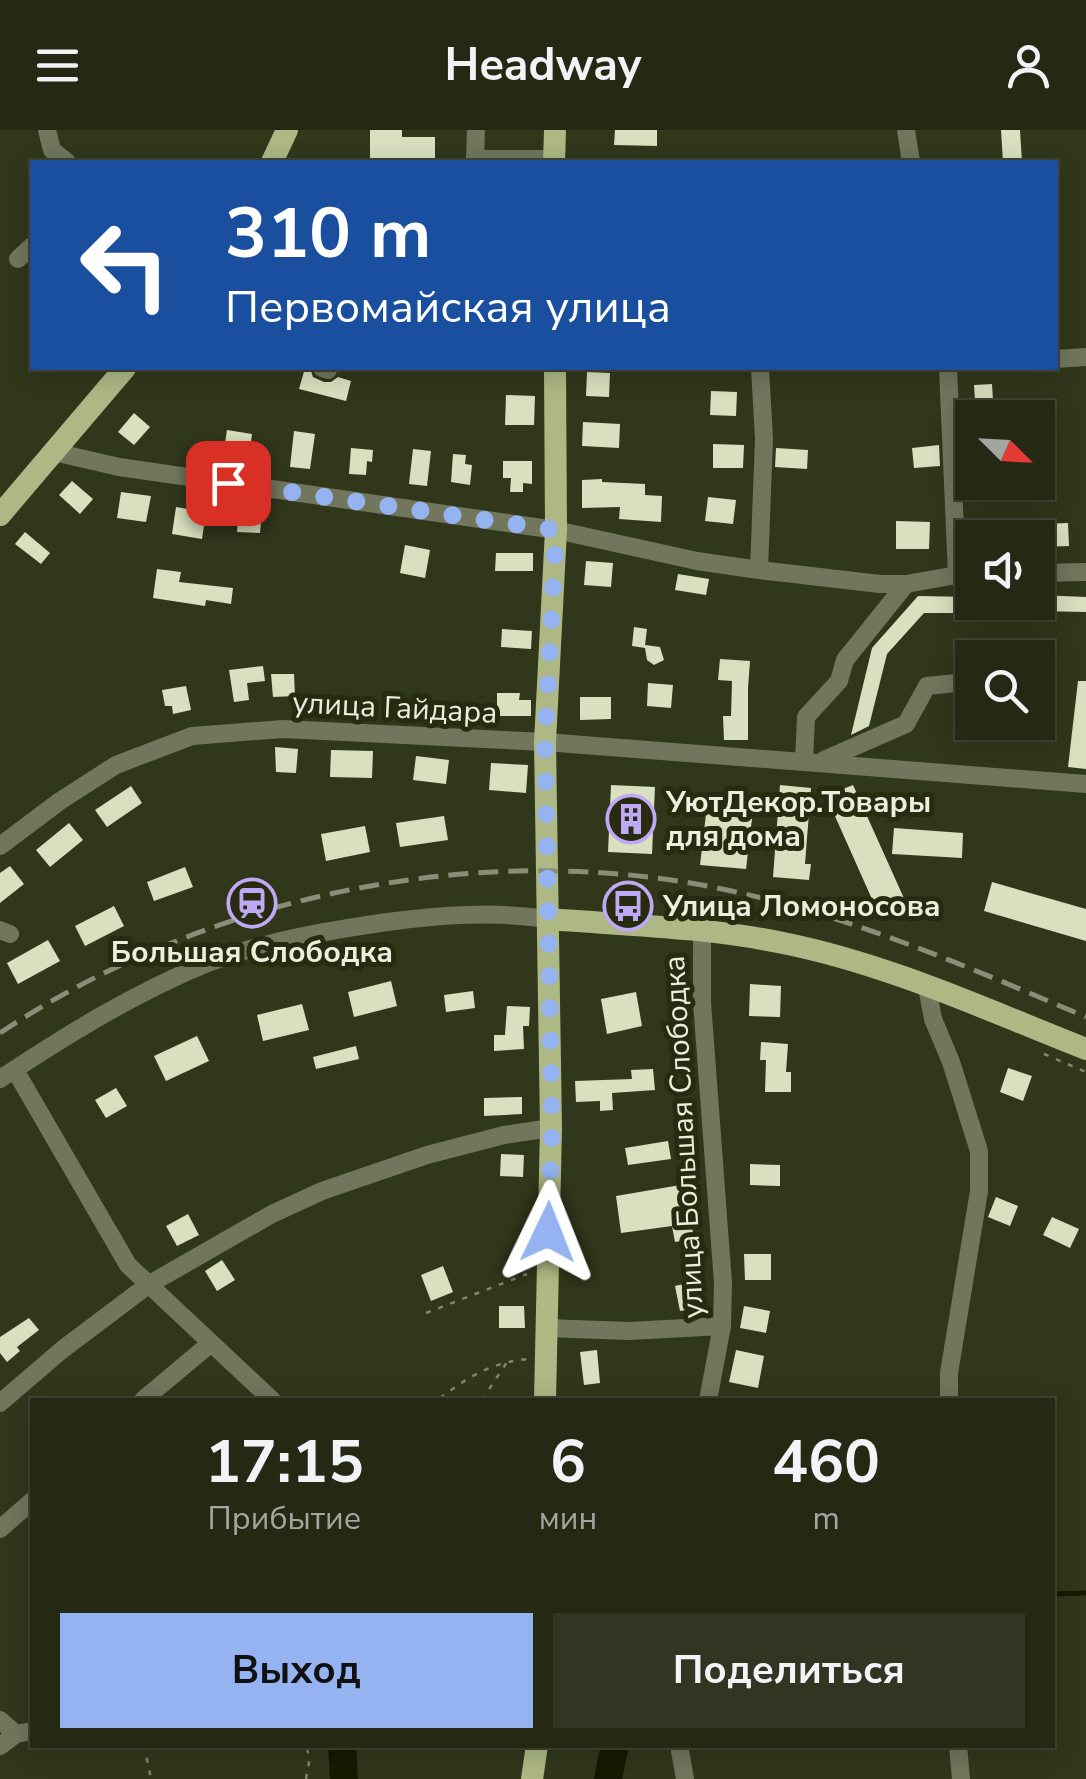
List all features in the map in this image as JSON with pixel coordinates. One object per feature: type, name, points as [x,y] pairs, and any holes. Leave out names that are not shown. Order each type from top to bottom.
[{"type":"main road","points":[[273,160],[286,130]]},
{"type":"main road","points":[[554,130],[554,160]]},
{"type":"main road","points":[[0,515],[123,370]]},
{"type":"main road","points":[[545,1398],[552,1128],[545,742],[556,530],[555,370]]},
{"type":"main road","points":[[548,919],[702,930],[784,943],[927,987],[1086,1049]]},
{"type":"main road","points":[[532,1779],[537,1748]]},
{"type":"street","points":[[46,130],[52,150],[64,160]]},
{"type":"street","points":[[476,130],[475,159],[514,160]]},
{"type":"street","points":[[906,130],[911,160]]},
{"type":"street","points":[[18,260],[30,248]]},
{"type":"street","points":[[1058,359],[1086,357]]},
{"type":"street","points":[[759,570],[764,439],[760,370]]},
{"type":"street","points":[[948,370],[960,520]]},
{"type":"street","points":[[54,452],[119,467],[556,530],[697,561],[759,570],[880,584],[955,577]]},
{"type":"street","points":[[1055,573],[1086,572]]},
{"type":"street","points":[[906,584],[845,660],[840,681],[806,718],[811,762],[906,724],[927,686],[955,684]]},
{"type":"street","name":"улица Гайдара","points":[[0,846],[116,765],[192,736],[283,729],[545,742],[1086,784]]},
{"type":"street","points":[[270,1398],[128,1265],[7,1075],[124,1003],[211,962],[255,948],[335,928],[418,918],[493,914],[548,919]]},
{"type":"street","name":"улица Большая Слободка","points":[[702,930],[708,1109],[724,1283],[722,1326],[708,1398]]},
{"type":"street","points":[[927,987],[933,1019],[979,1150],[978,1191],[949,1373],[949,1398]]},
{"type":"street","points":[[0,1402],[148,1285],[272,1214],[322,1191],[427,1155],[504,1135],[552,1128]]},
{"type":"street","points":[[546,1328],[629,1331],[722,1326]]},
{"type":"street","points":[[145,1398],[210,1342]]},
{"type":"street","points":[[0,1529],[30,1503]]},
{"type":"street","points":[[0,1720],[24,1733]]},
{"type":"street","points":[[0,1746],[24,1733]]},
{"type":"street","points":[[679,1748],[685,1779]]},
{"type":"street","points":[[958,1748],[962,1779]]},
{"type":"path","points":[[426,1313],[548,1267]]},
{"type":"path","points":[[440,1398],[471,1375],[508,1361],[545,1357]]},
{"type":"path","points":[[483,1398],[508,1361]]},
{"type":"path","points":[[145,1748],[151,1779]]},
{"type":"path","points":[[306,1779],[307,1748]]},
{"type":"building","points":[[370,130],[402,130],[402,137],[435,137],[435,160],[370,160]]},
{"type":"building","points":[[615,130],[657,130],[657,146],[614,145]]},
{"type":"building","points":[[1001,130],[1020,130],[1022,160],[1003,160]]},
{"type":"building","points":[[304,370],[311,370],[313,377],[324,382],[338,377],[351,381],[346,401],[299,389]]},
{"type":"building","points":[[587,372],[610,373],[609,397],[586,396]]},
{"type":"building","points":[[992,384],[993,400],[975,400],[974,385]]},
{"type":"building","points":[[711,391],[737,392],[736,416],[710,415]]},
{"type":"building","points":[[506,395],[535,396],[534,425],[505,425]]},
{"type":"building","points":[[134,413],[150,427],[134,445],[118,432]]},
{"type":"building","points":[[583,422],[620,424],[619,448],[582,446]]},
{"type":"building","points":[[227,430],[252,434],[250,450],[243,449],[242,459],[223,456]]},
{"type":"building","points":[[294,431],[315,434],[310,469],[290,467]]},
{"type":"building","points":[[713,444],[744,445],[743,468],[713,468]]},
{"type":"building","points":[[939,445],[940,466],[914,468],[912,448]]},
{"type":"building","points":[[351,448],[373,450],[366,475],[349,474]]},
{"type":"building","points":[[776,448],[808,450],[807,469],[775,467]]},
{"type":"building","points":[[413,449],[431,451],[427,486],[409,484]]},
{"type":"building","points":[[453,454],[466,455],[465,464],[472,465],[470,485],[451,482]]},
{"type":"building","points":[[503,461],[532,461],[532,484],[523,483],[523,492],[510,492],[511,478],[503,478]]},
{"type":"building","points":[[582,480],[645,484],[645,495],[662,496],[661,522],[619,519],[620,507],[582,508]]},
{"type":"building","points":[[72,481],[93,499],[80,514],[59,495]]},
{"type":"building","points":[[121,492],[151,496],[146,522],[117,518]]},
{"type":"building","points":[[708,497],[736,500],[733,524],[705,521]]},
{"type":"building","points":[[176,507],[206,512],[202,539],[172,534]]},
{"type":"building","points":[[239,508],[262,510],[260,533],[237,532]]},
{"type":"building","points":[[896,521],[930,522],[929,549],[896,549]]},
{"type":"building","points":[[1055,523],[1068,523],[1069,546],[1055,546]]},
{"type":"building","points":[[25,532],[50,553],[41,564],[15,544]]},
{"type":"building","points":[[405,545],[430,550],[425,578],[400,573]]},
{"type":"building","points":[[496,553],[533,553],[533,571],[495,571]]},
{"type":"building","points":[[586,561],[613,563],[611,587],[584,585]]},
{"type":"building","points":[[157,569],[181,572],[179,582],[233,588],[231,604],[206,600],[205,606],[153,598]]},
{"type":"building","points":[[678,574],[709,579],[706,595],[675,590]]},
{"type":"building","points":[[918,596],[955,597],[955,613],[924,613],[887,654],[869,726],[851,735],[872,648]]},
{"type":"building","points":[[1055,596],[1086,597],[1086,612],[1055,611]]},
{"type":"building","points":[[634,627],[647,629],[645,645],[660,647],[664,660],[654,665],[647,660],[645,648],[632,646]]},
{"type":"building","points":[[502,629],[532,631],[531,649],[501,647]]},
{"type":"building","points":[[720,659],[750,661],[748,740],[724,740],[723,716],[731,716],[732,681],[718,680]]},
{"type":"building","points":[[263,666],[265,681],[247,683],[249,700],[234,702],[229,670]]},
{"type":"building","points":[[271,674],[294,674],[295,696],[273,697]]},
{"type":"building","points":[[1078,681],[1086,681],[1086,769],[1068,767]]},
{"type":"building","points":[[648,683],[673,685],[671,708],[647,706]]},
{"type":"building","points":[[186,686],[191,710],[173,714],[172,706],[165,706],[162,690]]},
{"type":"building","points":[[497,693],[520,693],[519,700],[531,700],[531,716],[497,716]]},
{"type":"building","points":[[580,697],[611,697],[611,719],[580,720]]},
{"type":"building","points":[[275,747],[298,749],[296,773],[276,772]]},
{"type":"building","points":[[331,750],[373,751],[372,778],[330,777]]},
{"type":"building","points":[[416,756],[449,760],[446,784],[413,780]]},
{"type":"building","points":[[491,763],[528,765],[526,793],[489,790]]},
{"type":"building","name":"УютДекор.Товары для дома","points":[[611,785],[655,787],[652,854],[608,852]]},
{"type":"building","points":[[780,785],[811,788],[805,864],[811,864],[809,880],[773,877]]},
{"type":"building","points":[[853,785],[907,905],[880,917],[826,796]]},
{"type":"building","points":[[131,786],[142,803],[107,827],[95,810]]},
{"type":"building","points":[[706,814],[752,819],[746,869],[700,865]]},
{"type":"building","points":[[444,816],[448,840],[400,847],[396,823]]},
{"type":"building","points":[[69,823],[83,840],[50,867],[36,850]]},
{"type":"building","points":[[365,826],[370,852],[326,861],[321,834]]},
{"type":"building","points":[[894,828],[963,833],[962,858],[892,854]]},
{"type":"building","points":[[10,866],[24,884],[0,903],[0,873]]},
{"type":"building","points":[[185,867],[193,887],[154,901],[147,882]]},
{"type":"building","points":[[992,882],[1086,909],[1086,941],[984,911]]},
{"type":"building","points":[[114,906],[124,926],[85,946],[75,926]]},
{"type":"building","points":[[48,940],[60,961],[18,984],[7,963]]},
{"type":"building","points":[[391,981],[397,1006],[354,1017],[348,992]]},
{"type":"building","points":[[750,984],[781,986],[780,1017],[749,1016]]},
{"type":"building","points":[[473,991],[475,1008],[446,1012],[444,995]]},
{"type":"building","points":[[636,992],[642,1026],[607,1034],[601,999]]},
{"type":"building","points":[[302,1004],[309,1030],[263,1041],[257,1015]]},
{"type":"building","points":[[507,1006],[530,1007],[529,1026],[523,1026],[524,1049],[494,1051],[494,1035],[505,1035]]},
{"type":"building","points":[[197,1036],[209,1061],[166,1081],[154,1056]]},
{"type":"building","points":[[761,1042],[788,1044],[786,1072],[791,1072],[791,1092],[765,1092],[766,1060],[760,1060]]},
{"type":"building","points":[[356,1046],[359,1059],[316,1069],[313,1057]]},
{"type":"building","points":[[1008,1068],[1032,1076],[1023,1101],[1000,1092]]},
{"type":"building","points":[[653,1069],[655,1090],[612,1093],[613,1110],[600,1111],[600,1101],[576,1102],[575,1081],[632,1079],[631,1070]]},
{"type":"building","points":[[116,1088],[127,1106],[106,1118],[95,1100]]},
{"type":"building","points":[[522,1097],[522,1114],[484,1116],[484,1098]]},
{"type":"building","points":[[668,1141],[671,1159],[628,1165],[625,1148]]},
{"type":"building","points":[[501,1154],[524,1155],[523,1177],[500,1176]]},
{"type":"building","points":[[750,1164],[780,1165],[780,1186],[750,1185]]},
{"type":"building","points":[[698,1182],[700,1203],[688,1205],[694,1239],[675,1242],[672,1226],[621,1233],[616,1196]]},
{"type":"building","points":[[996,1197],[1018,1206],[1010,1226],[988,1217]]},
{"type":"building","points":[[188,1214],[199,1235],[177,1246],[166,1226]]},
{"type":"building","points":[[1052,1217],[1079,1229],[1070,1248],[1043,1235]]},
{"type":"building","points":[[744,1254],[771,1254],[771,1280],[745,1280]]},
{"type":"building","points":[[222,1260],[235,1280],[217,1291],[205,1271]]},
{"type":"building","points":[[443,1266],[453,1292],[431,1301],[421,1275]]},
{"type":"building","points":[[696,1281],[701,1307],[680,1311],[675,1286]]},
{"type":"building","points":[[499,1306],[524,1306],[525,1328],[499,1328]]},
{"type":"building","points":[[744,1306],[770,1311],[766,1333],[740,1328]]},
{"type":"building","points":[[29,1318],[39,1330],[17,1347],[20,1351],[7,1362],[0,1353],[0,1337]]},
{"type":"building","points":[[597,1350],[600,1383],[584,1385],[580,1352]]},
{"type":"building","points":[[736,1350],[764,1356],[758,1388],[729,1382]]},
{"type":"waterway","points":[[1055,1594],[1086,1593]]},
{"type":"waterway","points":[[342,1748],[344,1779]]},
{"type":"waterway","points":[[608,1779],[614,1748]]},
{"type":"railway","points":[[0,1033],[83,984],[171,943],[263,911],[359,888],[456,875],[553,871],[650,877],[789,905],[918,948],[1086,1017]]},
{"type":"place","name":"УютДекор.Товары для дома","points":[[631,819]]},
{"type":"place","name":"Большая Слободка","points":[[252,903]]},
{"type":"place","name":"Улица Ломоносова","points":[[628,906]]},
{"type":"route","points":[[228,483],[556,530],[545,742],[552,1128],[548,1232]]}]
